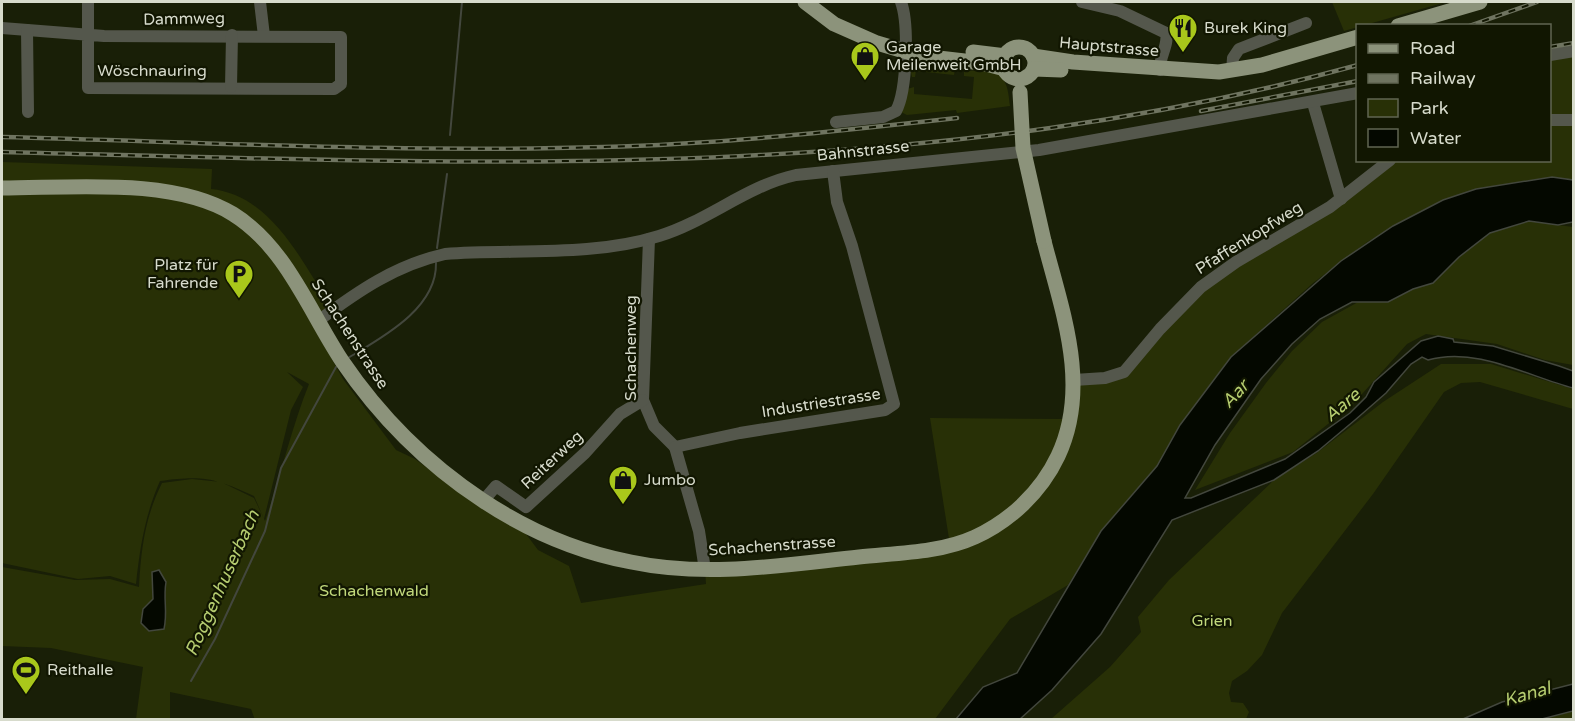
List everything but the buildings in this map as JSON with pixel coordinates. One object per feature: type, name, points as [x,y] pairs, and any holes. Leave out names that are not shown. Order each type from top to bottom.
[{"type":"main road","points":[[805,2],[834,24],[859,37],[904,49],[922,47],[1005,62]]},
{"type":"main road","points":[[1405,24],[1480,2]]},
{"type":"main road","name":"Hauptstrasse","points":[[1033,62],[1183,78],[1200,77],[1276,62],[1356,38]]},
{"type":"main road","points":[[1017,48],[1027,49],[1033,62],[1030,75],[1019,86],[1011,76],[1005,62],[1017,48]]},
{"type":"main road","name":"Hauptstrasse","points":[[1033,62],[1052,60],[1160,70],[1225,72]]},
{"type":"main road","name":"Schachenstrasse","points":[[2,188],[152,189],[181,193],[209,202],[242,220],[270,246],[361,388],[397,431],[483,501],[536,531],[598,554],[658,567],[741,570],[956,544],[987,531],[1027,501],[1058,457],[1073,408],[1074,380],[1071,351],[1023,148],[1019,86]]},
{"type":"street","name":"Wöschnauring","points":[[88,2],[88,88],[334,89],[341,84],[341,37]]},
{"type":"street","points":[[260,2],[264,36]]},
{"type":"street","points":[[836,122],[883,117],[897,111],[902,99],[905,28],[900,2]]},
{"type":"street","points":[[1082,2],[1120,11],[1166,33],[1167,39],[1160,70]]},
{"type":"street","points":[[1225,72],[1239,49],[1306,23]]},
{"type":"street","name":"Dammweg","points":[[2,28],[88,35],[341,37]]},
{"type":"street","points":[[27,30],[28,112]]},
{"type":"street","name":"Wöschnauring","points":[[231,87],[232,35]]},
{"type":"street","points":[[1551,55],[1574,51]]},
{"type":"street","name":"Bahnstrasse","points":[[318,321],[386,275],[410,263],[445,254],[581,249],[649,239],[693,224],[760,186],[796,175],[1039,150],[1158,127],[1313,103],[1356,93]]},
{"type":"street","points":[[1313,103],[1341,199]]},
{"type":"street","points":[[1551,120],[1574,120]]},
{"type":"street","name":"Pfaffenkopfweg","points":[[1074,380],[1105,378],[1124,372],[1160,329],[1201,287],[1236,262],[1341,199],[1387,162]]},
{"type":"street","name":"Industriestrasse","points":[[675,447],[740,433],[885,410],[892,406],[891,390],[837,202],[833,171]]},
{"type":"street","name":"Schachenweg","points":[[649,239],[643,400],[654,426],[675,447]]},
{"type":"street","name":"Reiterweg","points":[[483,501],[496,486],[526,507],[585,453],[620,414],[643,400]]},
{"type":"street","points":[[675,447],[699,531],[705,570]]},
{"type":"green space","points":[[1332,2],[1446,2],[1369,24],[1356,24],[1356,28],[1344,31]]},
{"type":"green space","points":[[1573,55],[1573,117],[1551,116],[1551,58]]},
{"type":"green space","points":[[917,62],[955,70],[954,75],[916,71],[915,77],[912,77],[910,67]]},
{"type":"green space","points":[[988,70],[1003,79],[1010,106],[957,113],[956,110],[907,115],[901,112],[907,89],[914,87],[914,94],[972,99],[974,77],[964,76],[964,71]]},
{"type":"green space","name":"Schachenwald","points":[[1551,123],[1573,123],[1573,180],[1552,177],[1476,189],[1443,200],[1367,242],[1313,283],[1231,357],[1180,425],[1157,466],[1101,531],[1068,585],[1010,619],[935,719],[255,720],[251,709],[170,692],[170,719],[136,719],[143,667],[51,648],[2,646],[2,567],[75,580],[110,579],[139,587],[145,534],[162,483],[192,479],[218,482],[198,478],[160,481],[150,506],[144,531],[136,584],[110,576],[78,579],[2,563],[2,194],[144,194],[181,198],[219,211],[270,250],[343,379],[396,450],[415,459],[472,501],[523,530],[538,550],[569,566],[581,603],[706,584],[705,570],[950,545],[930,418],[1064,419],[1074,380],[1118,375],[1189,297],[1392,162],[1551,162]],"holes":[[[287,372],[309,384],[265,521],[291,410],[303,387]],[[225,484],[254,496],[264,518],[254,498]]]},
{"type":"green space","points":[[2,162],[212,169],[211,189],[232,194],[251,203],[267,216],[295,250],[330,305],[321,312],[219,200],[2,183]]},
{"type":"green space","points":[[1529,221],[1573,227],[1573,365],[1545,360],[1497,344],[1426,334],[1407,344],[1353,404],[1293,452],[1195,490],[1230,433],[1266,383],[1292,351],[1322,322],[1360,301],[1388,302],[1413,289],[1433,283],[1459,257],[1490,233]]},
{"type":"green space","name":"Grien","points":[[1441,364],[1491,364],[1573,389],[1573,409],[1480,382],[1461,383],[1444,392],[1373,494],[1282,613],[1262,655],[1247,671],[1232,681],[1229,693],[1231,702],[1243,703],[1249,712],[1246,719],[1051,719],[1110,667],[1141,632],[1138,617],[1169,580],[1274,480],[1318,452],[1383,402]]},
{"type":"green space","points":[[1573,711],[1573,719],[1542,720]]},
{"type":"water","name":"Aar","points":[[1552,177],[1573,180],[1573,222],[1558,225],[1529,221],[1490,233],[1459,257],[1433,283],[1413,289],[1388,302],[1352,302],[1320,319],[1292,344],[1261,379],[1215,445],[1185,498],[1191,498],[1285,459],[1350,413],[1366,397],[1374,382],[1421,341],[1438,336],[1453,339],[1454,342],[1493,346],[1573,371],[1573,388],[1483,360],[1446,357],[1428,360],[1422,357],[1411,364],[1386,393],[1318,451],[1274,480],[1172,520],[1101,634],[1052,690],[1020,719],[956,719],[983,687],[1017,673],[1101,531],[1157,466],[1180,425],[1231,357],[1341,261],[1393,226],[1443,200],[1476,189]]},
{"type":"water","points":[[159,570],[166,582],[165,623],[164,629],[149,631],[141,623],[143,609],[153,599],[152,572]]},
{"type":"water","points":[[1573,684],[1573,711],[1542,719],[1463,719],[1502,702]]},
{"type":"waterway","name":"Roggenhuserbach","points":[[450,135],[462,2]]},
{"type":"waterway","name":"Roggenhuserbach","points":[[437,248],[447,174]]},
{"type":"waterway","name":"Roggenhuserbach","points":[[348,358],[391,331],[417,308],[434,279],[436,263]]},
{"type":"waterway","name":"Roggenhuserbach","points":[[191,681],[215,639],[265,531],[281,468],[336,367]]},
{"type":"railway","points":[[1475,24],[1537,2]]},
{"type":"railway","points":[[1551,47],[1574,43]]},
{"type":"railway","points":[[2,152],[342,160],[513,161],[684,158],[854,149],[1023,132],[1191,104],[1356,65]]},
{"type":"railway","points":[[1201,111],[1356,81]]},
{"type":"railway","points":[[2,137],[377,148],[528,148],[736,140],[957,118]]},
{"type":"place","name":"Burek King","points":[[1183,54]]},
{"type":"place","name":"Garage Meilenweit GmbH","points":[[865,82]]},
{"type":"place","name":"Platz für Fahrende","points":[[239,300]]},
{"type":"place","name":"Jumbo","points":[[623,506]]},
{"type":"place","name":"Reithalle","points":[[26,696]]},
{"type":"water label","name":"Aare","points":[[1342,405]]},
{"type":"water label","name":"Kanal","points":[[1527,694]]}]
